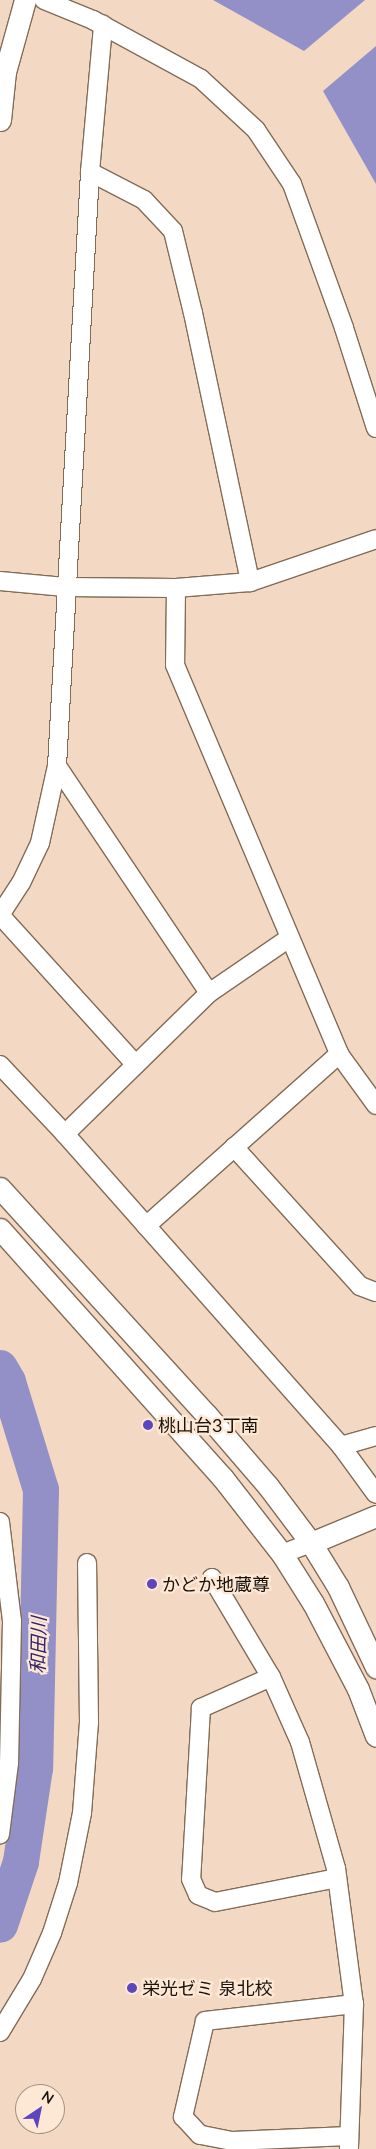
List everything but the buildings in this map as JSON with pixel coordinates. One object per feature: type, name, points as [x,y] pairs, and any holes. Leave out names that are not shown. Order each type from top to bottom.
[{"type":"street","points":[[0,120],[5,72],[25,0]]},
{"type":"street","points":[[44,0],[103,25],[201,79],[256,130],[292,184],[344,328],[376,428]]},
{"type":"street","points":[[103,25],[90,172],[57,766],[40,843],[21,883],[0,915],[136,1065]]},
{"type":"street","points":[[90,172],[144,200],[173,231],[194,313],[250,582]]},
{"type":"street","points":[[0,581],[66,586],[176,588],[250,582],[376,539]]},
{"type":"street","points":[[176,588],[175,665],[288,939],[339,1054],[376,1105]]},
{"type":"street","points":[[57,766],[209,993]]},
{"type":"street","points":[[65,1134],[209,993],[288,939]]},
{"type":"street","points":[[146,1226],[339,1054]]},
{"type":"street","points":[[0,1065],[65,1134],[341,1446],[376,1494]]},
{"type":"street","points":[[234,1147],[360,1286],[376,1292]]},
{"type":"street","points":[[0,1188],[206,1414],[312,1543],[338,1587],[376,1667]]},
{"type":"street","points":[[0,1228],[222,1477],[282,1554],[313,1603],[353,1680],[376,1736]]},
{"type":"street","points":[[341,1446],[376,1436]]},
{"type":"street","points":[[282,1554],[376,1516]]},
{"type":"street","points":[[0,1522],[3,1569],[12,1621],[10,1725],[0,1834]]},
{"type":"street","points":[[0,2032],[32,1979],[52,1933],[68,1883],[82,1813],[89,1723],[87,1563]]},
{"type":"street","points":[[212,1578],[271,1676],[300,1742],[338,1878],[354,2004],[349,2142],[232,2141],[200,2135],[183,2116],[205,2021],[354,2004]]},
{"type":"street","points":[[271,1676],[201,1708],[191,1879],[198,1895],[215,1902],[338,1878]]},
{"type":"shaded area","points":[[213,0],[365,0],[304,51]]},
{"type":"shaded area","points":[[376,46],[376,184],[323,91]]},
{"type":"waterway","name":"和田川","points":[[0,1368],[8,1382],[41,1490],[35,1768],[21,1862],[0,1925]]},
{"type":"place","name":"桃山台3丁南","points":[[148,1425]]},
{"type":"place","name":"かどか地蔵尊","points":[[152,1584]]},
{"type":"place","name":"栄光ゼミ 泉北校","points":[[132,1988]]}]
